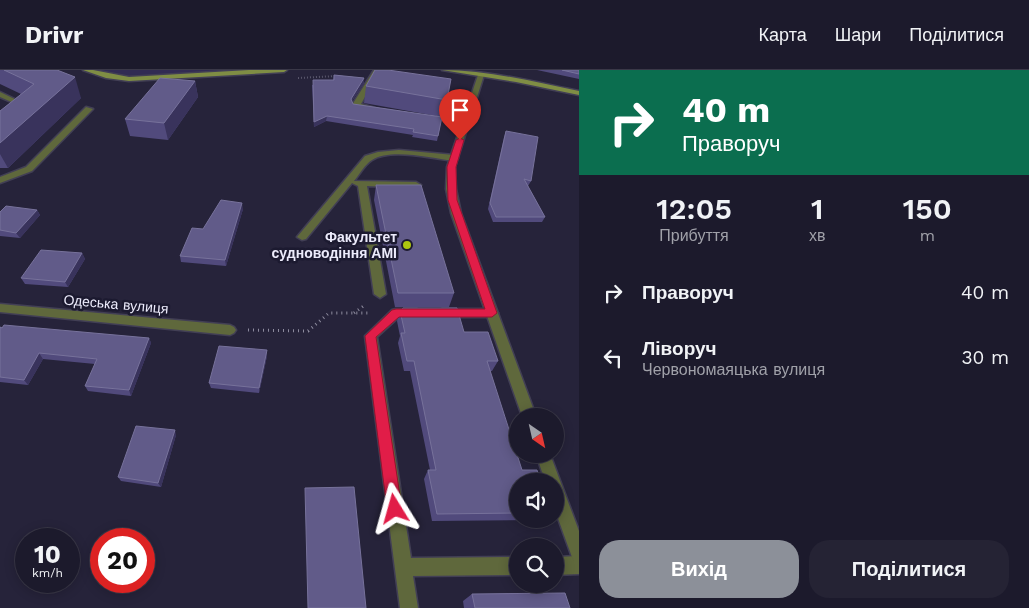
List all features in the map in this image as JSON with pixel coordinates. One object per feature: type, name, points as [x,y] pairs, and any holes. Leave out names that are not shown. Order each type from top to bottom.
[{"type":"main road","points":[[86,70],[106,76],[129,78],[284,70]]},
{"type":"main road","points":[[446,70],[481,74],[579,94]]},
{"type":"street","points":[[377,70],[356,105],[383,110]]},
{"type":"street","points":[[481,74],[454,158],[450,178],[452,200],[526,408]]},
{"type":"street","points":[[0,94],[21,104],[0,122]]},
{"type":"street","points":[[0,180],[30,169],[89,109]]},
{"type":"street","points":[[302,237],[363,161],[381,153],[398,152],[454,158]]},
{"type":"street","points":[[347,181],[362,185],[416,185]]},
{"type":"street","points":[[362,185],[380,294]]},
{"type":"street","name":"Одеська вулиця","points":[[0,308],[230,330]]},
{"type":"street","points":[[409,608],[371,336],[396,313],[492,313]]},
{"type":"street","points":[[564,513],[579,554]]},
{"type":"street","points":[[564,566],[579,565]]},
{"type":"street","points":[[403,567],[509,566]]},
{"type":"path","points":[[230,330],[308,332],[329,313],[354,313]]},
{"type":"shaded area","points":[[97,70],[238,70],[128,76]]},
{"type":"building","points":[[4,70],[57,70],[75,77],[0,143],[0,111],[34,84]]},
{"type":"building","points":[[375,70],[388,70],[451,79],[447,100],[366,86]]},
{"type":"building","points":[[562,70],[579,70],[579,74]]},
{"type":"building","points":[[334,75],[364,78],[351,99],[353,104],[442,117],[438,136],[413,132],[414,129],[327,116],[314,122],[313,80],[334,80]]},
{"type":"building","points":[[160,78],[195,81],[164,123],[125,119]]},
{"type":"building","points":[[506,131],[538,137],[531,181],[524,179],[545,217],[496,217],[490,203]]},
{"type":"building","points":[[376,185],[421,185],[454,293],[398,293]]},
{"type":"building","points":[[221,200],[242,203],[225,260],[180,256],[192,228],[203,229]]},
{"type":"building","points":[[6,206],[37,210],[16,233],[0,230],[0,212]]},
{"type":"building","points":[[41,250],[82,253],[65,282],[21,278]]},
{"type":"building","points":[[403,308],[457,308],[464,332],[488,332],[498,361],[487,361],[509,430],[509,463],[520,463],[522,470],[537,470],[538,473],[509,473],[509,513],[437,514],[428,470],[436,470],[414,361],[407,361],[401,333],[405,333],[400,311]]},
{"type":"building","points":[[4,325],[149,338],[129,390],[85,386],[97,359],[39,353],[24,380],[0,377],[0,327],[2,328]]},
{"type":"building","points":[[219,346],[267,350],[259,388],[209,383]]},
{"type":"building","points":[[136,426],[175,430],[158,483],[118,477]]},
{"type":"building","points":[[354,487],[366,608],[308,608],[305,488]]},
{"type":"building","points":[[565,593],[570,608],[475,608],[472,594]]},
{"type":"place","name":"Факультет судноводіння АМІ","points":[[407,245]]},
{"type":"route","points":[[395,509],[371,336],[396,313],[492,313],[452,200],[450,178],[460,140]]}]
